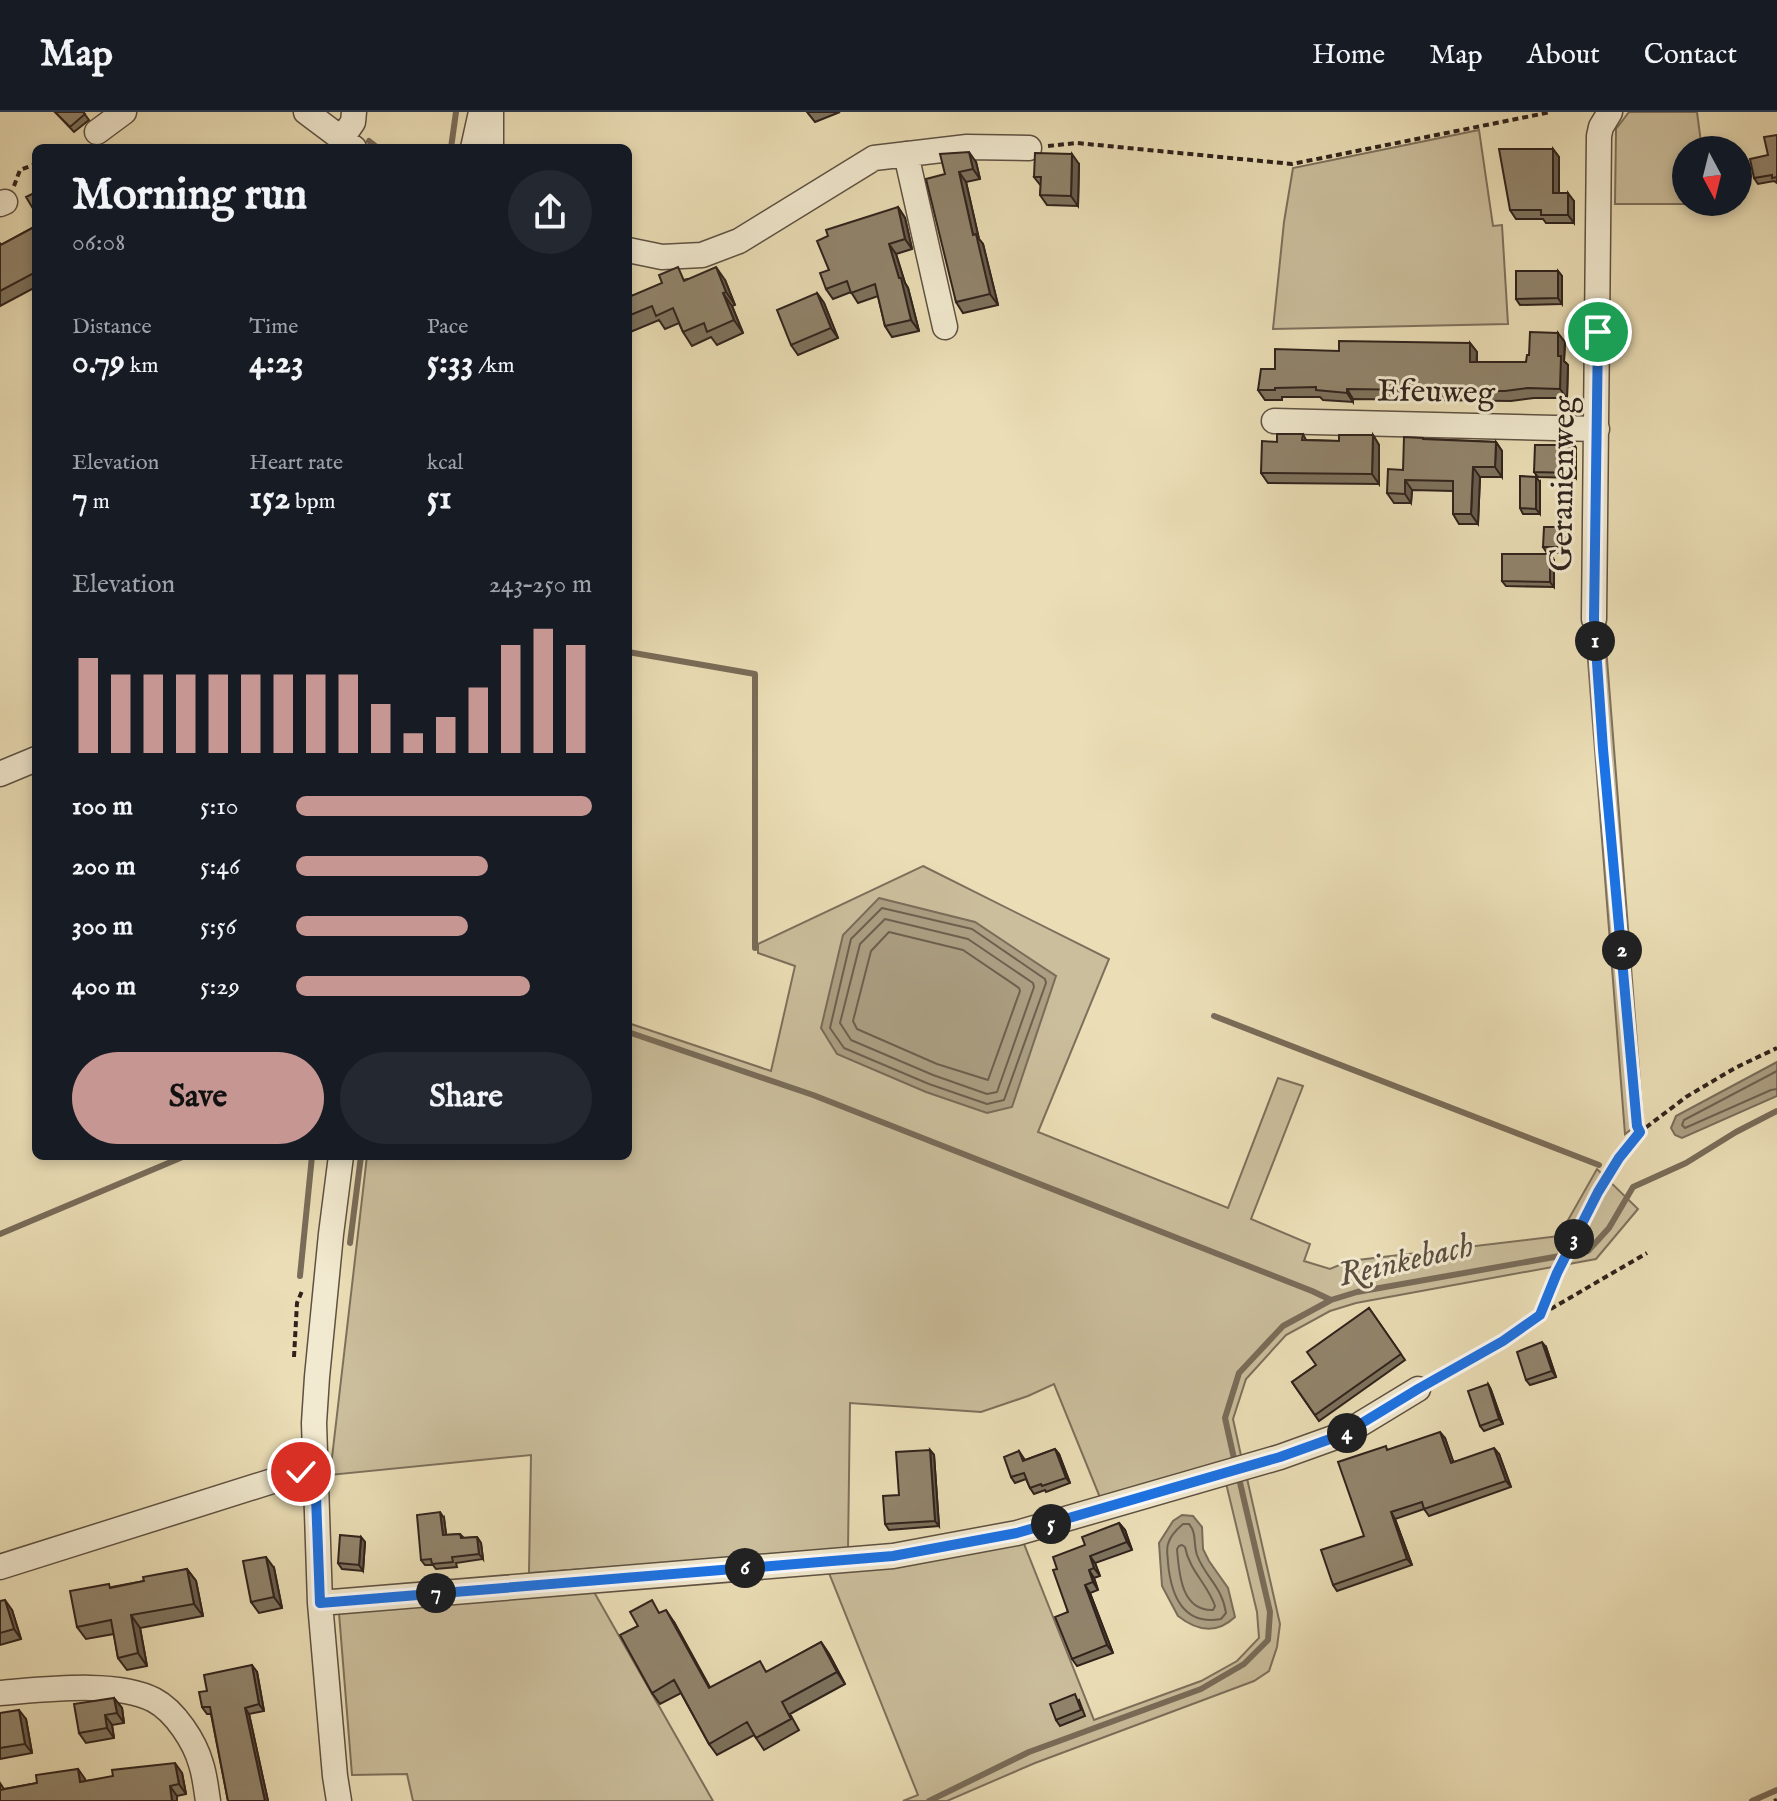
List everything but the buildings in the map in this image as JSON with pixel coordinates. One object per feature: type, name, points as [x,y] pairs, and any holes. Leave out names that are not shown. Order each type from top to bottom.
[{"type":"street","points":[[97,132],[124,112]]},
{"type":"street","points":[[306,112],[348,143],[354,112]]},
{"type":"street","points":[[474,144],[481,112]]},
{"type":"street","points":[[491,112],[491,144]]},
{"type":"street","name":"Geranienweg","points":[[1594,619],[1599,136],[1610,112]]},
{"type":"street","points":[[632,251],[662,257],[702,255],[739,241],[874,158],[967,147],[1029,148]]},
{"type":"street","points":[[906,154],[945,327]]},
{"type":"street","name":"Efeuweg","points":[[1274,421],[1597,429]]},
{"type":"street","points":[[0,774],[32,761]]},
{"type":"street","points":[[339,1801],[320,1603],[314,1423],[340,1160]]},
{"type":"street","points":[[320,1603],[893,1556],[1017,1533],[1280,1457],[1344,1434],[1418,1389]]},
{"type":"street","points":[[0,1567],[315,1470]]},
{"type":"street","points":[[0,1693],[68,1687],[124,1690],[155,1700],[178,1722],[192,1742],[201,1764],[208,1801]]},
{"type":"path","points":[[1029,148],[1077,143],[1292,164],[1551,112]]},
{"type":"path","points":[[2,203],[10,196],[20,170],[32,166]]},
{"type":"path","points":[[1594,619],[1603,749],[1637,1126],[1640,1132]]},
{"type":"path","points":[[1540,1315],[1557,1273],[1605,1181],[1640,1132],[1686,1097],[1777,1048]]},
{"type":"path","points":[[1418,1389],[1647,1253]]},
{"type":"shaded area","points":[[1629,112],[1697,112],[1700,136],[1672,136],[1672,204],[1615,204],[1616,129]]},
{"type":"shaded area","points":[[1479,130],[1493,226],[1502,225],[1508,324],[1273,329],[1293,168]]},
{"type":"shaded area","points":[[1604,621],[1643,1120],[1625,1134],[1585,622]]},
{"type":"shaded area","points":[[923,866],[1109,959],[1038,1132],[1228,1208],[1278,1078],[1303,1086],[1251,1219],[1310,1244],[1304,1261],[1330,1269],[1349,1261],[1559,1236],[1597,1169],[1638,1209],[1596,1259],[1356,1303],[1330,1311],[1286,1335],[1246,1379],[1233,1419],[1242,1460],[1101,1500],[1054,1384],[981,1412],[850,1403],[848,1550],[529,1573],[531,1455],[330,1475],[367,1160],[632,1160],[632,1024],[771,1071],[795,966],[758,953],[758,944]]},
{"type":"shaded area","points":[[1246,1474],[1280,1624],[1269,1671],[1254,1681],[1035,1763],[947,1801],[903,1801],[918,1795],[829,1573],[1022,1539],[1094,1720],[1201,1681],[1237,1661],[1259,1638],[1257,1612],[1225,1479]]},
{"type":"shaded area","points":[[594,1592],[713,1801],[413,1801],[407,1774],[352,1775],[339,1613]]},
{"type":"water","points":[[879,898],[975,922],[1056,976],[1012,1107],[987,1113],[926,1092],[837,1054],[821,1028],[843,935]]},
{"type":"water","points":[[1777,1062],[1777,1096],[1682,1138],[1675,1135],[1671,1128],[1676,1116]]},
{"type":"water","points":[[1182,1515],[1193,1516],[1202,1527],[1203,1549],[1228,1588],[1235,1617],[1221,1626],[1207,1628],[1185,1621],[1178,1616],[1162,1586],[1159,1543],[1173,1521]]},
{"type":"waterway","points":[[452,144],[456,112]]},
{"type":"waterway","points":[[369,141],[373,144]]},
{"type":"waterway","points":[[632,653],[755,674],[755,948]]},
{"type":"waterway","points":[[1214,1016],[1599,1165]]},
{"type":"waterway","points":[[632,1033],[813,1095],[1331,1300]]},
{"type":"waterway","name":"Reinkebach","points":[[1235,1463],[1225,1418],[1239,1373],[1283,1326],[1331,1300],[1357,1292],[1588,1251],[1609,1228],[1633,1187],[1686,1163],[1777,1111]]},
{"type":"waterway","points":[[0,1234],[176,1160]]},
{"type":"waterway","points":[[300,1276],[312,1160]]},
{"type":"waterway","points":[[350,1243],[360,1160]]},
{"type":"waterway","name":"Reinkebach","points":[[929,1801],[1029,1752],[1201,1689],[1244,1664],[1268,1640],[1270,1612],[1238,1474]]},
{"type":"waterway","points":[[1752,1801],[1777,1790]]},
{"type":"route","points":[[301,1472],[315,1470],[320,1603],[893,1556],[1017,1533],[1280,1457],[1344,1434],[1503,1341],[1540,1315],[1557,1273],[1598,1192],[1640,1132],[1637,1126],[1603,749],[1594,619],[1598,332]]}]
